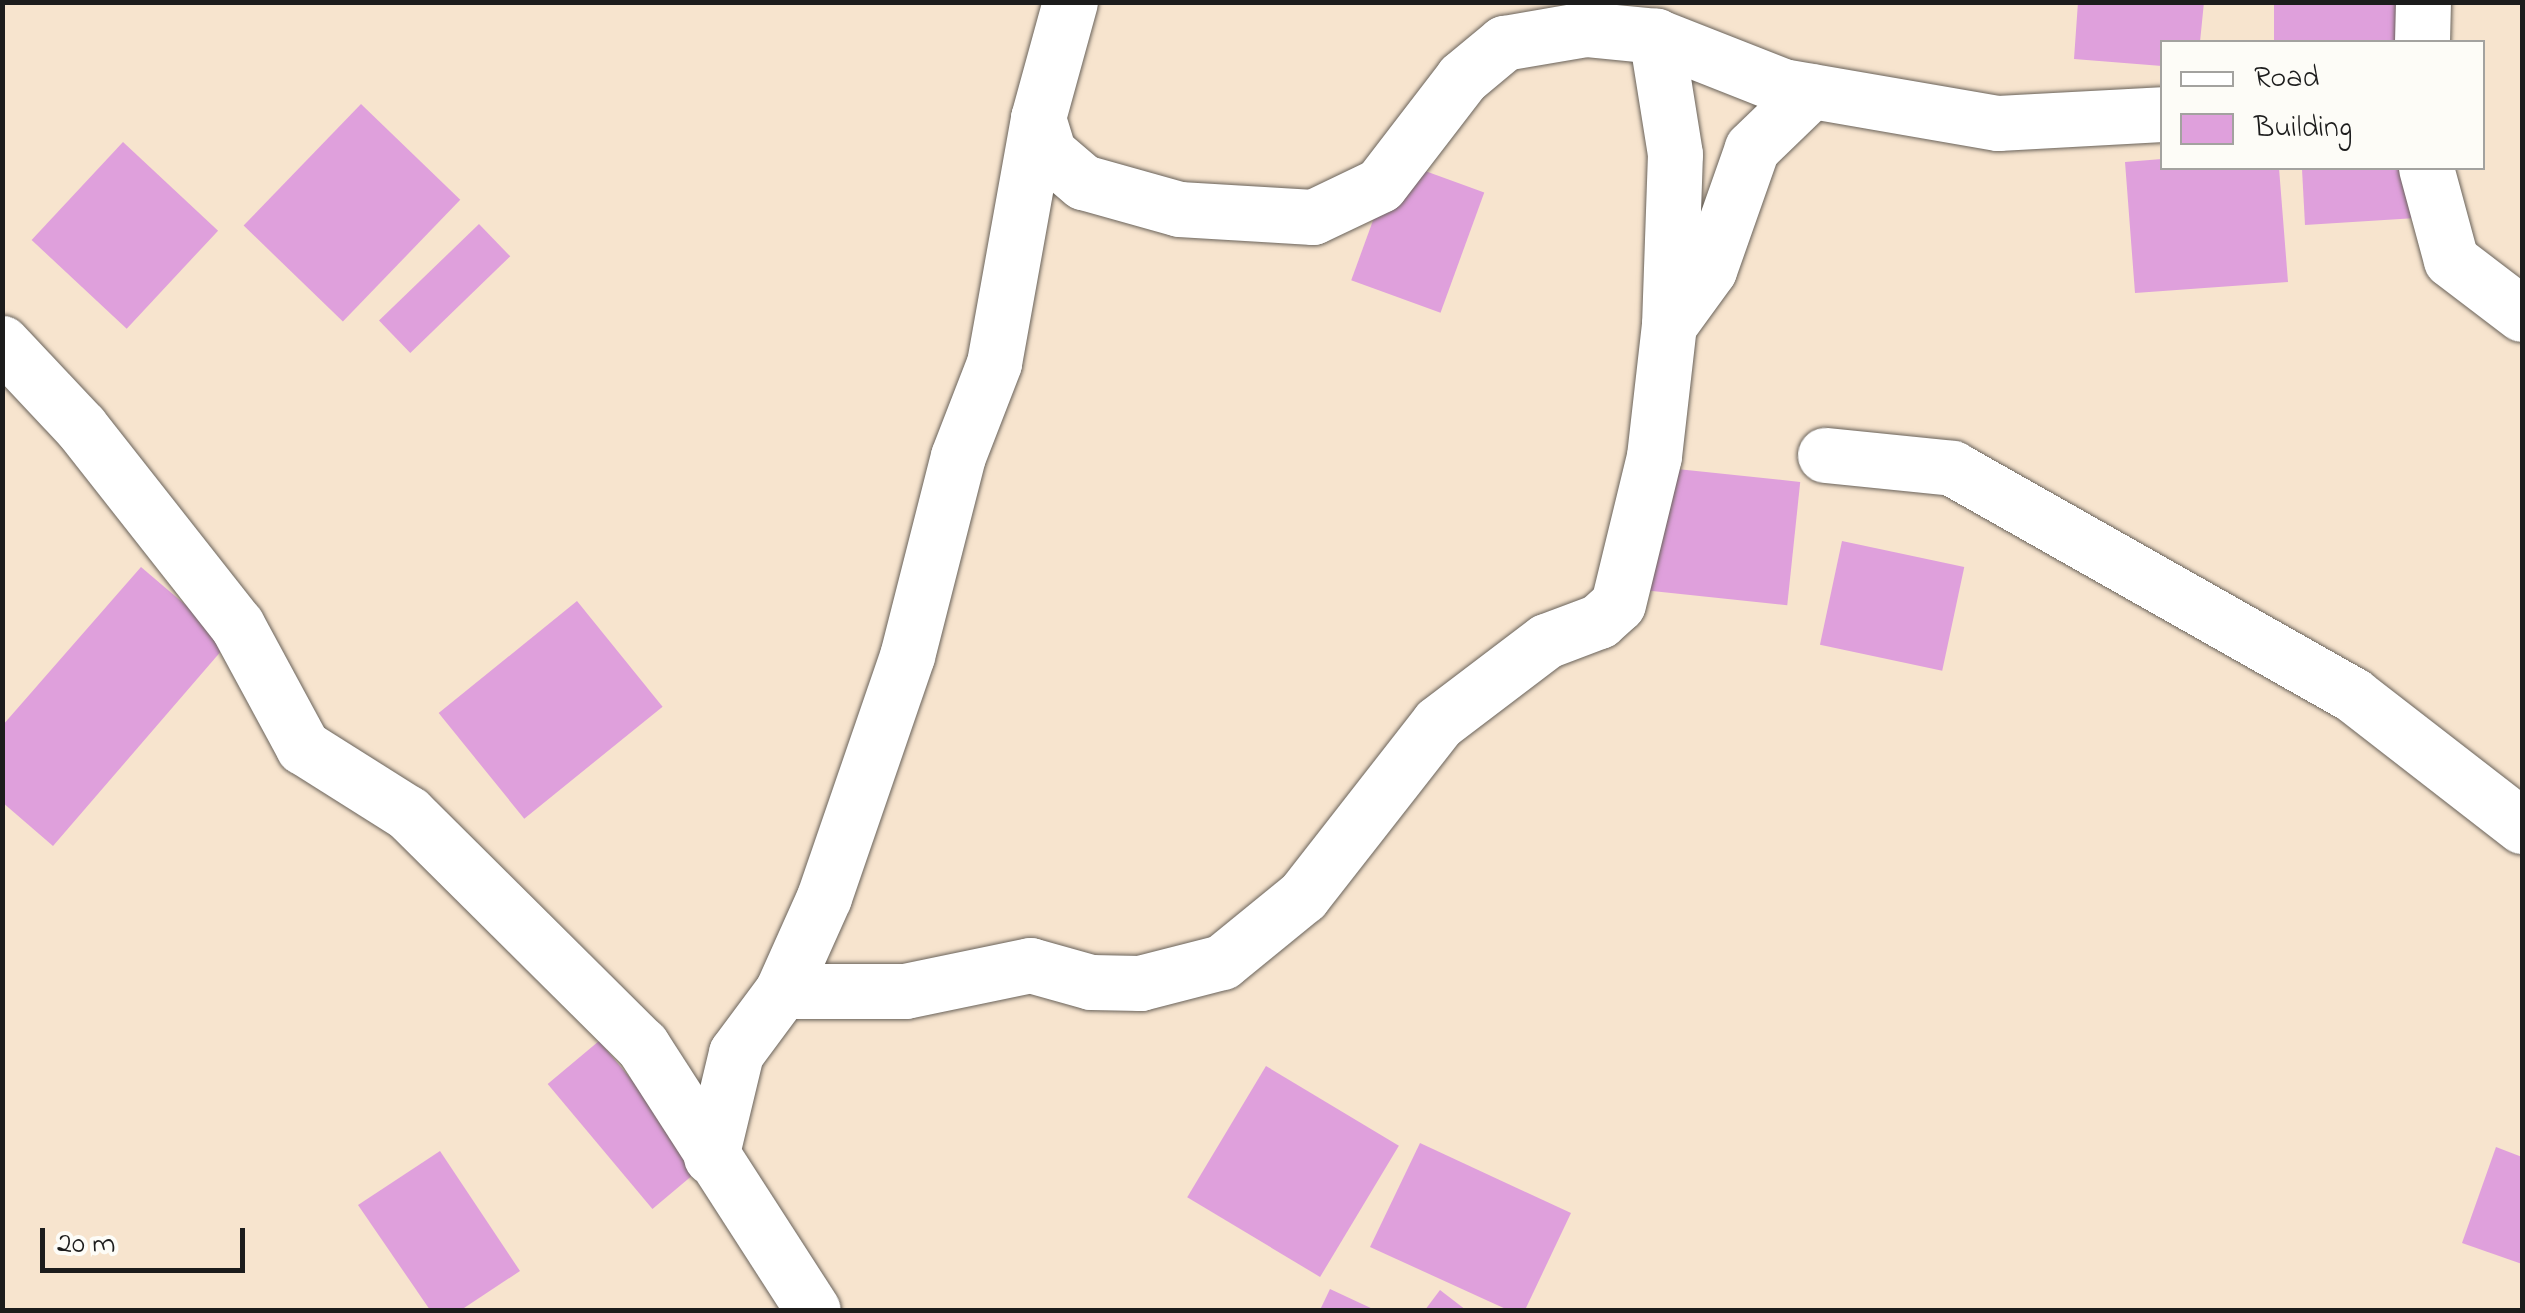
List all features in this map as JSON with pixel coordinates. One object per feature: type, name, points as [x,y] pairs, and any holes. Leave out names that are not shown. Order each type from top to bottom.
[{"type":"street","points":[[711,1157],[736,1053],[782,992],[824,897],[907,656],[958,456],[994,363],[1038,118],[1070,2]]},
{"type":"street","points":[[2422,40],[2423,2]]},
{"type":"street","points":[[1038,118],[1049,154],[1083,182],[1180,209],[1313,218],[1380,184],[1462,78],[1504,42],[1585,29],[1656,36],[1811,91],[1998,123],[2160,114]]},
{"type":"street","points":[[782,992],[905,991],[1030,965],[1091,982],[1140,983],[1222,962],[1303,896],[1438,723],[1546,641],[1598,621],[1618,604],[1654,456],[1669,325],[1675,154],[1656,36]]},
{"type":"street","points":[[1669,325],[1709,270],[1752,148],[1811,91]]},
{"type":"street","points":[[2427,170],[2451,260],[2522,314]]},
{"type":"street","points":[[2,343],[81,427],[237,625],[303,747],[408,813],[642,1045],[813,1310]]},
{"type":"street","points":[[1825,455],[1952,468],[2353,695],[2522,826]]},
{"type":"building","points":[[2078,2],[2204,2],[2200,40],[2160,40],[2160,66],[2074,59]]},
{"type":"building","points":[[2274,2],[2396,2],[2396,40],[2274,40]]},
{"type":"building","points":[[361,104],[460,200],[343,321],[244,226]]},
{"type":"building","points":[[123,142],[218,231],[127,329],[32,240]]},
{"type":"building","points":[[2160,159],[2160,170],[2279,170],[2288,282],[2135,293],[2125,162]]},
{"type":"building","points":[[1395,160],[1484,192],[1440,313],[1351,280]]},
{"type":"building","points":[[2302,170],[2414,170],[2416,218],[2305,225]]},
{"type":"building","points":[[479,224],[510,256],[410,353],[379,321]]},
{"type":"building","points":[[1658,467],[1800,482],[1787,605],[1645,590]]},
{"type":"building","points":[[1842,541],[1964,567],[1942,671],[1820,645]]},
{"type":"building","points":[[141,567],[229,642],[53,846],[2,802],[2,726]]},
{"type":"building","points":[[577,601],[663,707],[524,819],[439,713]]},
{"type":"building","points":[[599,1041],[704,1166],[652,1209],[548,1084]]},
{"type":"building","points":[[1266,1066],[1399,1146],[1320,1277],[1187,1197]]},
{"type":"building","points":[[1420,1143],[1571,1213],[1525,1310],[1508,1310],[1370,1247]]},
{"type":"building","points":[[2496,1147],[2522,1157],[2522,1264],[2462,1243]]},
{"type":"building","points":[[440,1151],[520,1271],[461,1310],[430,1310],[358,1205]]},
{"type":"building","points":[[1330,1289],[1375,1310],[1320,1310]]},
{"type":"building","points":[[1440,1290],[1466,1310],[1425,1310]]}]
